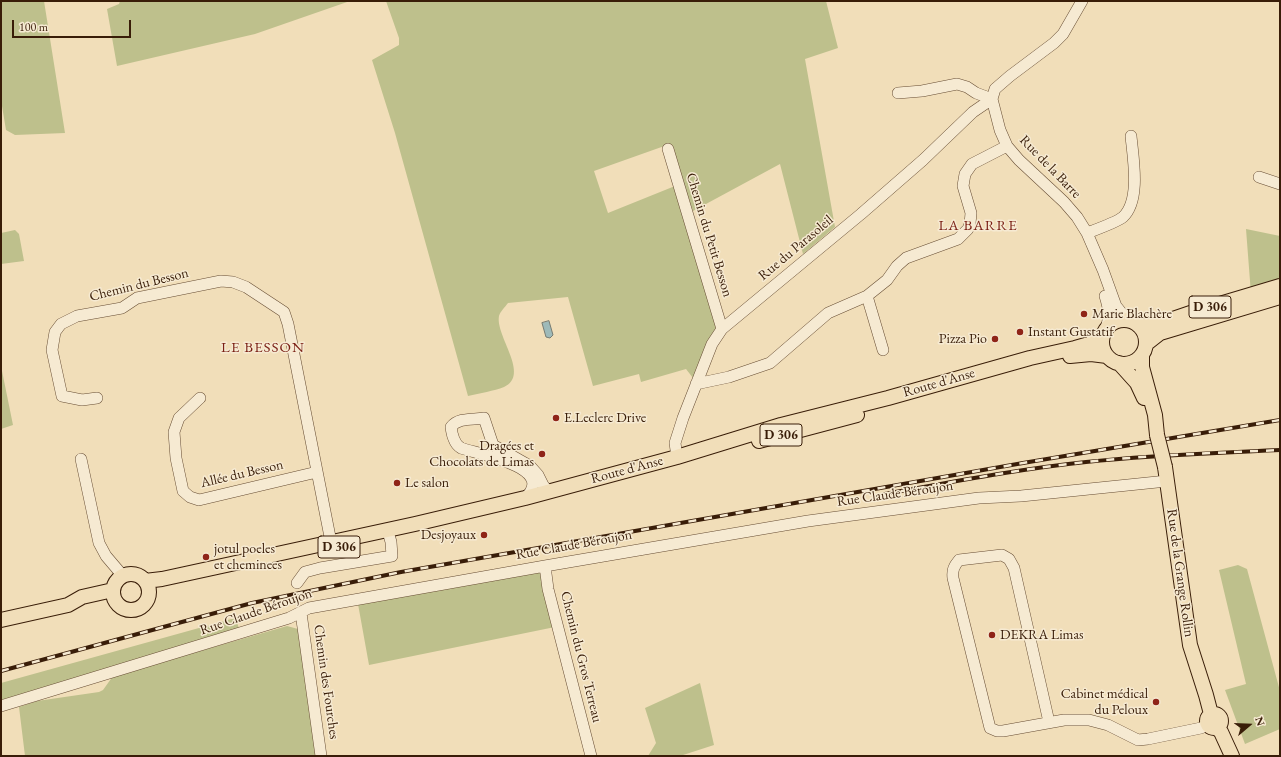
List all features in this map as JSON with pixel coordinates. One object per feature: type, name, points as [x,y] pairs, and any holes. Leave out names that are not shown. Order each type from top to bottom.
[{"type":"main road","name":"D 306","points":[[1133,323],[1152,326],[1280,286]]},
{"type":"main road","name":"D 306","points":[[1144,349],[1160,333],[1280,297]]},
{"type":"main road","points":[[1115,321],[1133,323],[1146,337],[1144,349],[1132,363],[1113,360],[1103,350],[1102,343],[1104,332],[1115,321]]},
{"type":"main road","name":"Route d'Anse","points":[[147,586],[162,579],[415,524],[525,498],[677,457],[781,425],[888,398],[1030,358],[1088,344],[1104,332]]},
{"type":"main road","name":"Rue de la Grange Rollin","points":[[1144,349],[1142,367],[1155,416],[1165,466],[1190,646],[1206,695],[1212,722],[1221,732],[1232,756]]},
{"type":"main road","name":"Route d'Anse","points":[[147,586],[389,535],[529,503],[862,414],[947,388],[1032,365],[1075,355],[1091,354],[1113,360]]},
{"type":"main road","name":"Rue de la Grange Rollin","points":[[1113,360],[1137,383],[1157,432]]},
{"type":"main road","points":[[135,575],[140,577],[147,586],[146,602],[136,610],[124,609],[118,605],[114,595],[118,579],[123,576],[135,575]]},
{"type":"main road","points":[[1,620],[68,605],[84,606],[114,595]]},
{"type":"street","points":[[898,93],[922,91],[957,84],[992,99],[995,90],[1000,85],[1030,60],[1054,43],[1063,34],[1082,1]]},
{"type":"street","name":"Rue de la Barre","points":[[992,99],[1000,130],[1007,146],[1019,160],[1064,202],[1077,217],[1087,233],[1109,309],[1110,318],[1104,332]]},
{"type":"street","name":"Rue du Parasoleil","points":[[677,457],[675,443],[683,418],[712,344],[722,329],[861,214],[973,112],[992,99]]},
{"type":"street","points":[[1087,233],[1123,217],[1131,204],[1135,185],[1131,136]]},
{"type":"street","points":[[696,384],[729,376],[770,363],[828,314],[867,296],[888,280],[897,266],[906,258],[958,239],[968,229],[970,224],[971,213],[963,186],[965,174],[972,164],[1007,146]]},
{"type":"street","name":"Chemin du Petit Besson","points":[[668,149],[722,329]]},
{"type":"street","points":[[1259,177],[1280,184]]},
{"type":"street","name":"Rue de la Barre","points":[[1091,245],[1103,270],[1116,306],[1133,323]]},
{"type":"street","name":"Chemin du Besson","points":[[97,398],[82,400],[62,396],[52,350],[55,332],[61,324],[77,316],[122,308],[136,298],[221,281],[233,282],[246,287],[284,312],[288,324],[332,542]]},
{"type":"street","points":[[867,296],[882,350]]},
{"type":"street","name":"Allée du Besson","points":[[200,398],[179,418],[174,432],[176,458],[183,491],[190,497],[200,500],[317,472]]},
{"type":"street","points":[[525,498],[531,492],[533,484],[531,477],[516,465],[461,448],[456,445],[451,427],[455,422],[484,418],[493,445],[530,466],[538,475],[548,491]]},
{"type":"street","points":[[81,460],[99,543],[106,556],[123,576]]},
{"type":"street","name":"Rue Claude Béroujon","points":[[1,706],[204,646],[289,618],[310,608],[808,521],[978,498],[1021,496],[1167,481]]},
{"type":"street","points":[[297,583],[305,572],[320,568],[392,556],[389,535]]},
{"type":"street","points":[[1049,722],[1014,568],[1009,559],[1002,555],[959,560],[954,565],[952,571],[953,578],[990,728],[997,731],[1003,731],[1064,720],[1089,720],[1108,726],[1138,740],[1201,728],[1212,722]]},
{"type":"street","name":"Chemin du Gros Terreau","points":[[545,566],[548,589],[591,756]]},
{"type":"street","name":"Chemin des Fourches","points":[[301,613],[321,756]]},
{"type":"green space","points":[[1,1],[44,1],[65,133],[15,135],[6,130],[1,100]]},
{"type":"green space","points":[[120,1],[350,1],[255,34],[117,66],[107,9],[119,4]]},
{"type":"green space","points":[[386,1],[826,1],[838,48],[805,59],[835,227],[803,254],[780,164],[693,211],[670,144],[594,171],[608,213],[675,186],[719,325],[705,349],[693,378],[686,369],[641,382],[639,374],[593,386],[568,297],[508,303],[501,311],[499,316],[499,324],[513,365],[514,374],[511,381],[504,387],[468,396],[395,133],[372,60],[399,45],[399,38]]},
{"type":"green space","points":[[1246,229],[1280,236],[1280,286],[1251,294]]},
{"type":"green space","points":[[15,230],[19,234],[24,261],[1,264],[1,233]]},
{"type":"green space","points":[[1,366],[13,425],[1,429]]},
{"type":"green space","points":[[1238,565],[1247,569],[1280,691],[1280,729],[1245,744],[1225,690],[1246,684],[1219,570]]},
{"type":"green space","points":[[542,571],[555,627],[369,665],[358,604]]},
{"type":"green space","points":[[235,618],[239,628],[1,704],[1,683]]},
{"type":"green space","points":[[287,626],[298,629],[317,756],[25,756],[19,707],[37,701],[99,692],[103,690],[113,676]]},
{"type":"green space","points":[[700,683],[714,745],[680,756],[648,756],[656,743],[645,708]]},
{"type":"water","points":[[549,321],[553,335],[550,338],[546,337],[542,323]]},
{"type":"railway","points":[[1,671],[252,603],[401,572],[1023,463],[1280,420]]},
{"type":"railway","points":[[885,494],[960,480],[1086,462],[1158,456],[1280,450]]},
{"type":"place","name":"Marie Blachère","points":[[1084,314]]},
{"type":"place","name":"Instant Gustatif","points":[[1020,332]]},
{"type":"place","name":"Pizza Pio","points":[[995,339]]},
{"type":"place","name":"E.Leclerc Drive","points":[[556,418]]},
{"type":"place","name":"Dragées et Chocolats de Limas","points":[[542,454]]},
{"type":"place","name":"Le salon","points":[[397,483]]},
{"type":"place","name":"Desjoyaux","points":[[484,535]]},
{"type":"place","name":"jotul poeles et cheminees","points":[[206,557]]},
{"type":"place","name":"DEKRA Limas","points":[[992,635]]},
{"type":"place","name":"Cabinet médical du Peloux","points":[[1156,702]]},
{"type":"district","name":"LA BARRE","points":[[978,226]]},
{"type":"district","name":"LE BESSON","points":[[263,348]]}]
